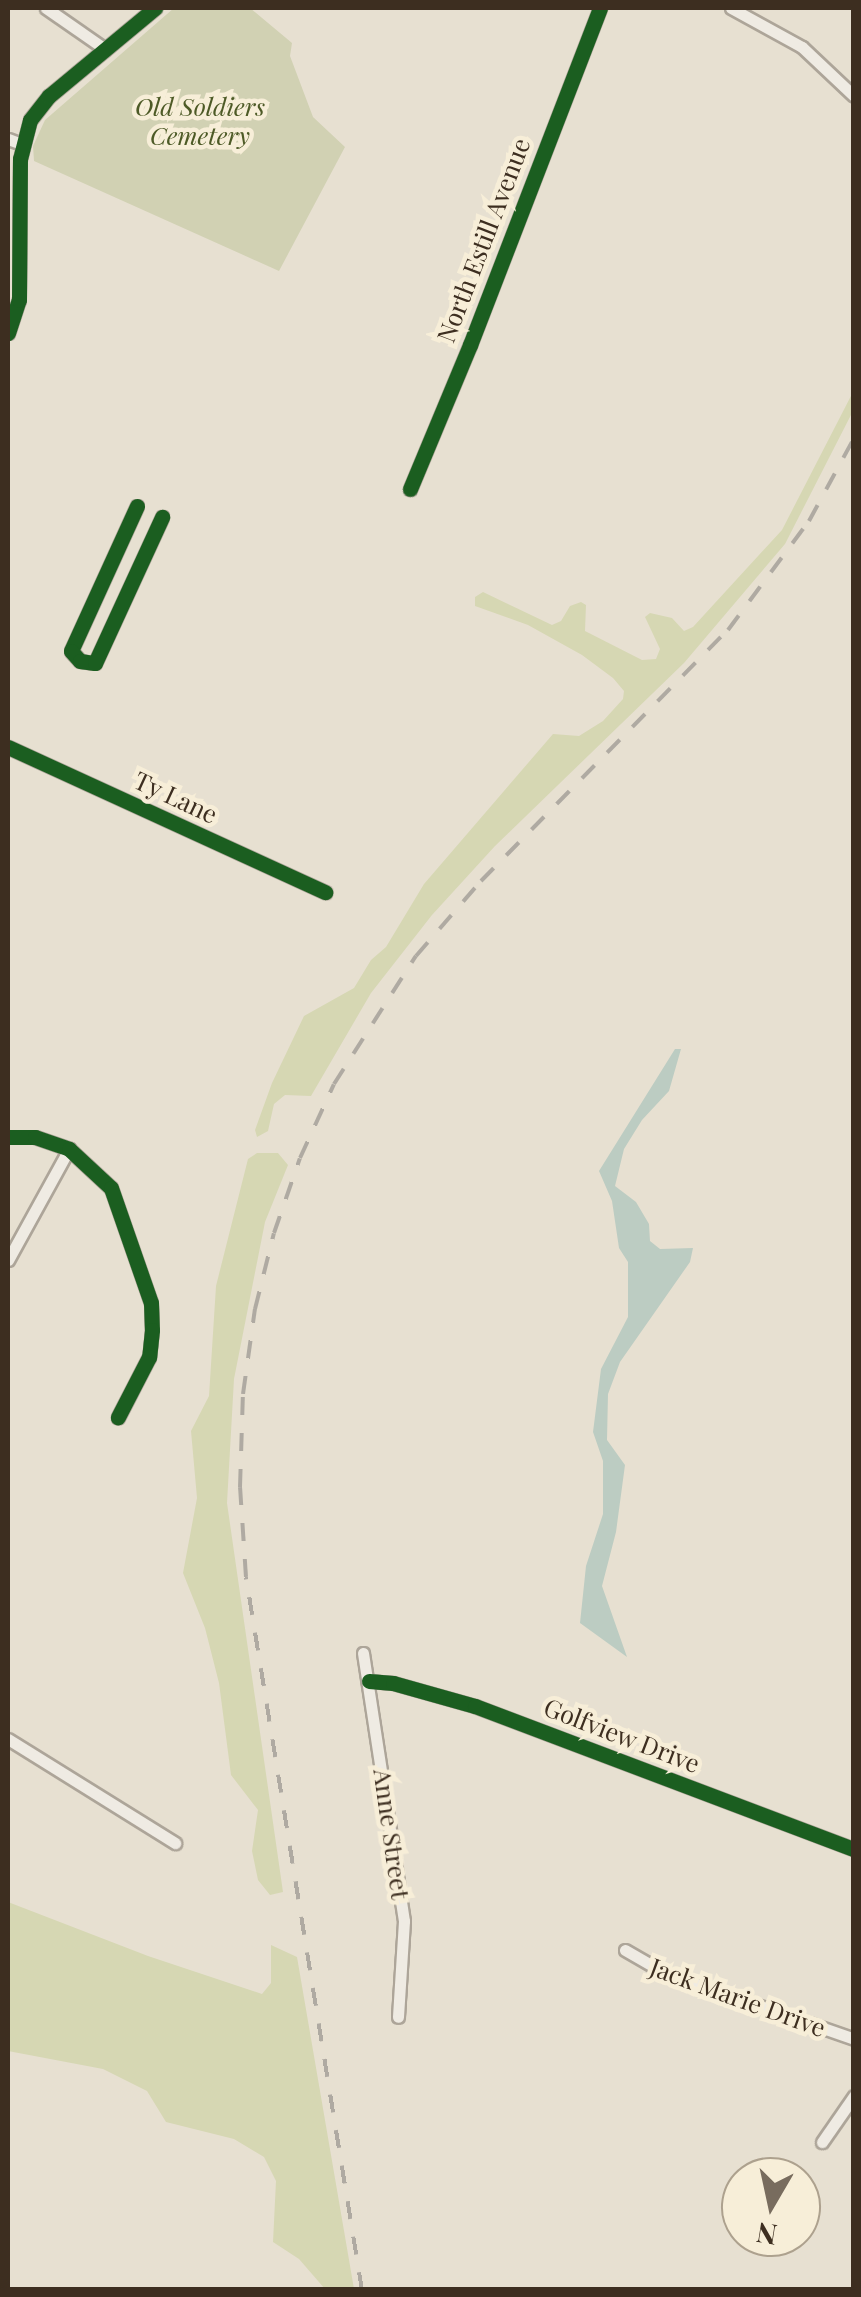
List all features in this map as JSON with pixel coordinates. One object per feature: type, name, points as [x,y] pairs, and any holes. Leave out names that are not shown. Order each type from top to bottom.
[{"type":"street","points":[[46,8],[105,48]]},
{"type":"street","points":[[8,333],[20,287],[22,144],[38,108],[155,8]]},
{"type":"street","name":"North Estill Avenue","points":[[410,489],[600,8]]},
{"type":"street","points":[[730,8],[802,46],[854,96]]},
{"type":"street","points":[[8,139],[22,144]]},
{"type":"street","points":[[137,506],[71,650],[80,662],[95,663],[162,517]]},
{"type":"street","name":"Ty Lane","points":[[8,747],[325,892]]},
{"type":"street","points":[[8,1136],[34,1137],[69,1149],[112,1188],[151,1303],[148,1357],[118,1417]]},
{"type":"street","points":[[8,1260],[69,1149]]},
{"type":"street","name":"Anne Street","points":[[363,1653],[404,1922],[398,2017]]},
{"type":"street","name":"Golfview Drive","points":[[369,1681],[393,1683],[475,1706],[854,1849]]},
{"type":"street","points":[[8,1738],[175,1843]]},
{"type":"street","name":"Jack Marie Drive","points":[[625,1950],[665,1973],[854,2039]]},
{"type":"street","points":[[822,2142],[854,2096]]},
{"type":"green space","name":"Old Soldiers Cemetery","points":[[174,8],[250,8],[292,43],[290,56],[313,117],[345,147],[279,271],[34,161],[33,146],[45,120]]},
{"type":"green space","points":[[853,392],[853,411],[785,544],[684,663],[495,846],[432,915],[371,993],[311,1096],[285,1095],[274,1104],[268,1131],[257,1137],[255,1130],[272,1083],[304,1016],[354,988],[371,960],[386,947],[424,884],[553,734],[579,736],[603,721],[623,699],[624,691],[613,678],[582,655],[528,625],[475,606],[475,597],[483,592],[552,625],[561,621],[570,606],[581,602],[586,605],[585,631],[642,660],[656,659],[660,649],[645,617],[650,613],[672,618],[684,631],[693,627],[782,530]]},
{"type":"green space","points":[[257,1153],[278,1153],[288,1165],[265,1222],[234,1379],[227,1503],[283,1892],[270,1895],[258,1880],[252,1851],[258,1810],[231,1775],[219,1683],[205,1628],[183,1573],[197,1498],[191,1431],[209,1396],[216,1286],[248,1159]]},
{"type":"green space","points":[[8,1902],[148,1956],[262,1994],[271,1983],[271,1945],[297,1957],[354,2289],[325,2289],[299,2259],[273,2242],[276,2181],[264,2157],[234,2139],[166,2122],[147,2091],[103,2069],[8,2051]]},
{"type":"shaded area","points":[[675,1049],[681,1049],[669,1091],[642,1120],[624,1149],[615,1186],[636,1202],[649,1224],[650,1241],[660,1249],[693,1248],[690,1262],[620,1362],[608,1394],[607,1440],[625,1465],[616,1532],[602,1586],[627,1657],[580,1623],[586,1566],[603,1514],[603,1461],[593,1432],[601,1369],[628,1317],[628,1262],[619,1248],[612,1201],[599,1171]]},
{"type":"railway","points":[[362,2290],[246,1577],[240,1487],[243,1394],[255,1309],[274,1233],[300,1158],[334,1084],[416,956],[481,881],[728,630],[809,521],[854,438]]},
{"type":"cycle path","points":[[8,333],[19,300],[20,159],[30,120],[49,96],[155,8]]},
{"type":"cycle path","points":[[410,489],[600,8]]},
{"type":"cycle path","points":[[137,506],[71,651],[80,661],[95,663],[162,517]]},
{"type":"cycle path","points":[[8,747],[325,892]]},
{"type":"cycle path","points":[[8,1137],[35,1137],[69,1149],[111,1188],[151,1303],[152,1330],[149,1357],[118,1417]]},
{"type":"cycle path","points":[[369,1681],[393,1683],[475,1706],[854,1849]]}]
